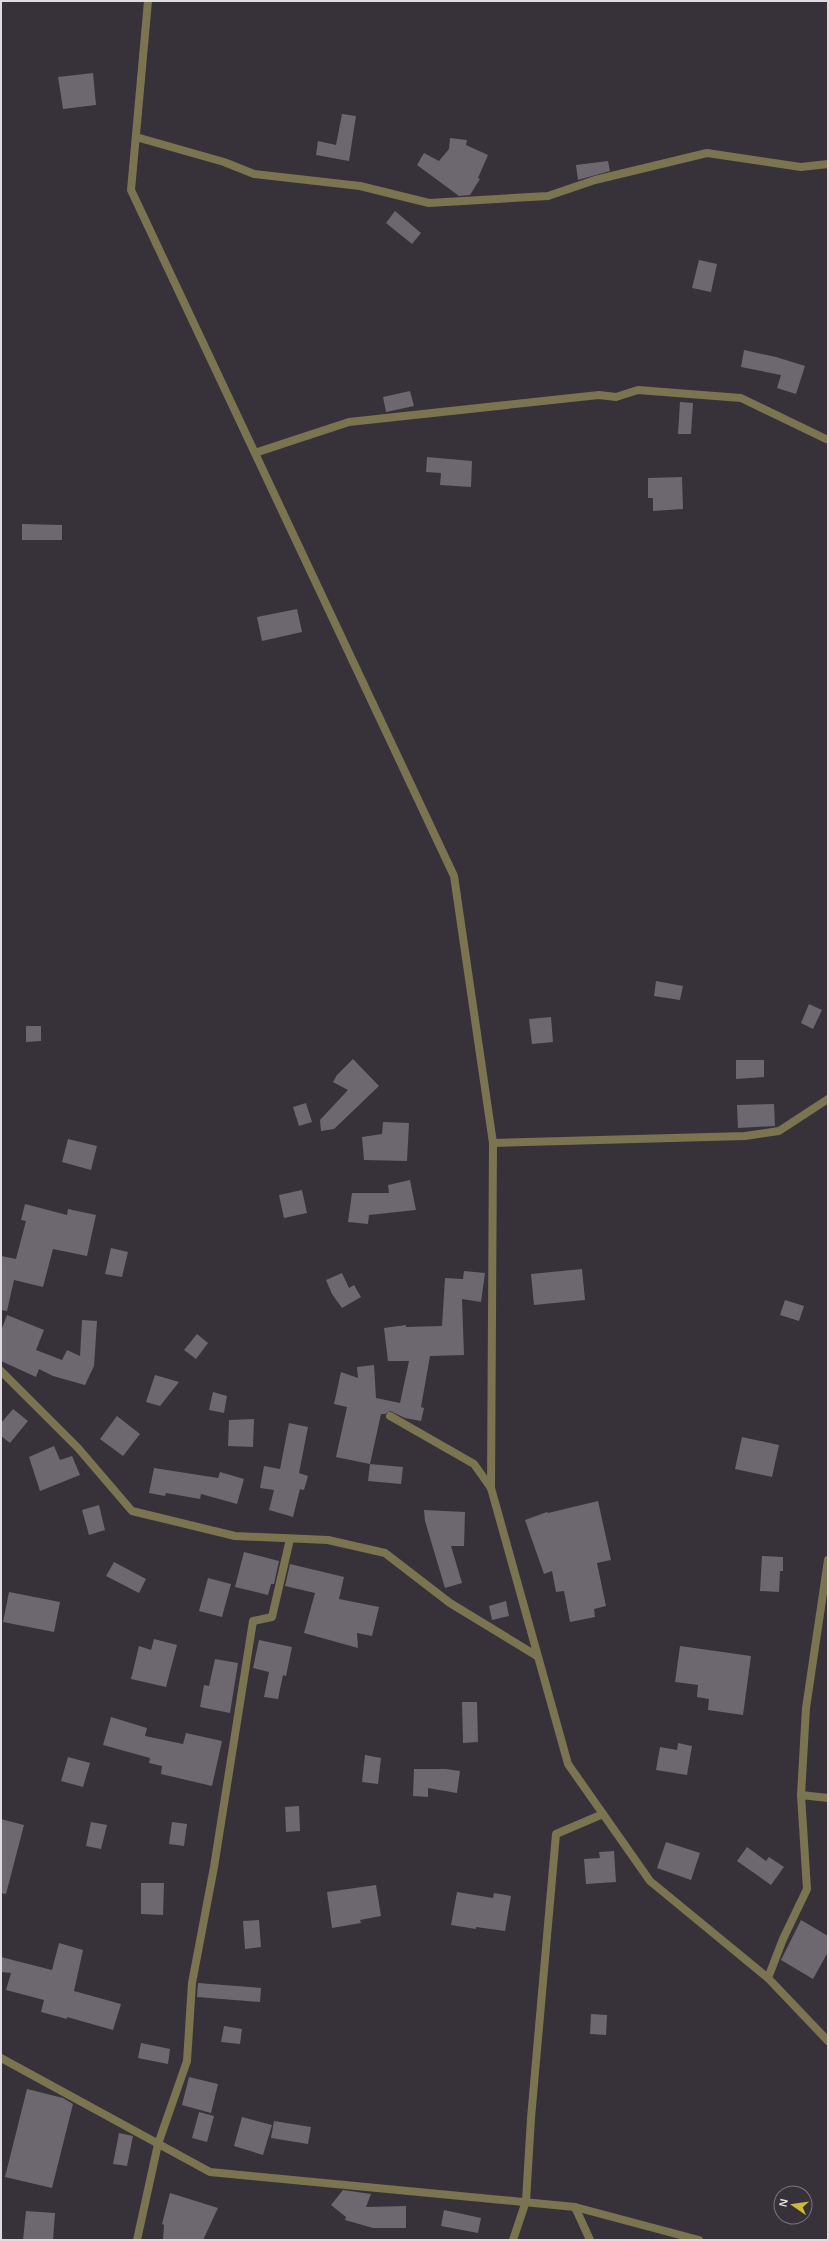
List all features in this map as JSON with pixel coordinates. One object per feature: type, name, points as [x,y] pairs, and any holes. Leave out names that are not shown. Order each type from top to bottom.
[{"type":"street","points":[[148,1],[131,190],[454,876],[493,1143],[491,1488],[568,1764],[650,1881],[768,1978],[828,2041]]},
{"type":"street","points":[[136,137],[224,162],[254,174],[360,186],[429,203],[548,196],[595,180],[707,153],[801,166],[828,164]]},
{"type":"street","points":[[255,453],[349,422],[599,395],[616,397],[638,390],[741,398],[826,439]]},
{"type":"street","points":[[493,1143],[745,1136],[779,1131],[828,1099]]},
{"type":"street","points":[[1,1371],[78,1448],[132,1511],[235,1536],[328,1540],[386,1553],[450,1602],[538,1656]]},
{"type":"street","points":[[390,1416],[474,1464],[491,1488]]},
{"type":"street","points":[[137,2240],[158,2144],[187,2061],[192,1983],[214,1867],[253,1621],[272,1617],[290,1539]]},
{"type":"street","points":[[768,1978],[783,1939],[807,1889],[801,1795],[806,1708],[828,1560]]},
{"type":"street","points":[[801,1795],[828,1798]]},
{"type":"street","points":[[513,2240],[526,2201],[532,2110],[556,1834],[603,1814]]},
{"type":"street","points":[[1,2058],[210,2172],[526,2201],[575,2207],[699,2240]]},
{"type":"street","points":[[575,2207],[590,2240]]},
{"type":"building","points":[[93,73],[96,105],[63,109],[58,77]]},
{"type":"building","points":[[342,114],[356,116],[349,161],[316,155],[318,141],[336,145]]},
{"type":"building","points":[[450,138],[467,140],[466,145],[488,155],[478,178],[480,179],[470,195],[459,196],[417,165],[424,153],[439,161],[449,149]]},
{"type":"building","points":[[608,161],[610,171],[578,180],[576,165]]},
{"type":"building","points":[[395,211],[421,233],[412,244],[386,223]]},
{"type":"building","points":[[699,260],[717,264],[711,292],[692,288]]},
{"type":"building","points":[[744,350],[776,357],[805,366],[796,394],[777,388],[781,375],[741,367]]},
{"type":"building","points":[[410,391],[414,406],[386,412],[383,397]]},
{"type":"building","points":[[680,402],[693,403],[691,434],[678,434]]},
{"type":"building","points":[[427,457],[472,461],[471,487],[440,485],[441,473],[426,472]]},
{"type":"building","points":[[682,477],[683,509],[653,511],[653,498],[648,498],[648,478]]},
{"type":"building","points":[[22,524],[62,525],[62,540],[22,540]]},
{"type":"building","points":[[297,609],[302,632],[262,641],[257,617]]},
{"type":"building","points":[[656,981],[683,986],[680,1000],[654,996]]},
{"type":"building","points":[[809,1004],[822,1010],[813,1029],[801,1023]]},
{"type":"building","points":[[551,1017],[553,1042],[532,1044],[529,1019]]},
{"type":"building","points":[[26,1026],[41,1026],[41,1041],[26,1042]]},
{"type":"building","points":[[353,1059],[379,1086],[334,1129],[321,1131],[320,1120],[348,1090],[333,1082],[337,1075]]},
{"type":"building","points":[[736,1060],[764,1060],[764,1077],[736,1079]]},
{"type":"building","points":[[306,1103],[312,1122],[299,1126],[293,1107]]},
{"type":"building","points":[[774,1104],[775,1126],[738,1128],[737,1105]]},
{"type":"building","points":[[383,1122],[409,1123],[407,1161],[364,1160],[362,1137],[382,1134]]},
{"type":"building","points":[[68,1139],[97,1146],[91,1170],[62,1162]]},
{"type":"building","points":[[410,1180],[416,1210],[369,1215],[368,1224],[348,1222],[352,1193],[389,1193],[388,1185]]},
{"type":"building","points":[[302,1190],[307,1213],[284,1218],[279,1195]]},
{"type":"building","points":[[25,1204],[67,1215],[68,1209],[96,1215],[87,1256],[53,1249],[43,1287],[14,1280],[7,1311],[1,1310],[1,1256],[16,1259],[26,1221],[21,1220]]},
{"type":"building","points":[[111,1248],[128,1252],[122,1277],[105,1274]]},
{"type":"building","points":[[582,1269],[585,1300],[534,1305],[531,1274]]},
{"type":"building","points":[[464,1271],[485,1273],[481,1302],[462,1299],[464,1355],[430,1356],[421,1407],[424,1408],[421,1421],[405,1418],[390,1411],[385,1414],[381,1414],[370,1464],[336,1457],[347,1407],[334,1404],[341,1372],[358,1378],[357,1367],[374,1365],[376,1398],[400,1403],[409,1361],[388,1361],[384,1328],[406,1325],[406,1327],[442,1326],[445,1278],[463,1279]]},
{"type":"building","points":[[342,1273],[349,1288],[354,1285],[361,1297],[342,1308],[332,1294],[326,1280]]},
{"type":"building","points":[[785,1300],[804,1306],[799,1321],[780,1315]]},
{"type":"building","points":[[7,1315],[44,1330],[36,1350],[62,1360],[67,1350],[80,1356],[82,1320],[97,1321],[94,1366],[85,1385],[53,1376],[39,1369],[36,1377],[1,1361],[1,1331]]},
{"type":"building","points":[[197,1334],[208,1343],[196,1359],[184,1350]]},
{"type":"building","points":[[155,1375],[179,1382],[160,1406],[146,1402]]},
{"type":"building","points":[[213,1392],[227,1396],[224,1413],[209,1410]]},
{"type":"building","points":[[13,1409],[28,1421],[10,1443],[1,1436],[1,1423]]},
{"type":"building","points":[[117,1416],[140,1434],[123,1456],[100,1439]]},
{"type":"building","points":[[254,1419],[253,1447],[228,1446],[229,1420]]},
{"type":"building","points":[[289,1423],[308,1427],[299,1473],[308,1476],[304,1490],[300,1489],[293,1517],[269,1510],[274,1490],[260,1488],[264,1466],[280,1469]]},
{"type":"building","points":[[742,1437],[779,1445],[772,1477],[735,1469]]},
{"type":"building","points":[[54,1446],[60,1460],[72,1456],[80,1475],[40,1491],[29,1457]]},
{"type":"building","points":[[370,1464],[403,1467],[401,1484],[368,1481]]},
{"type":"building","points":[[154,1468],[218,1478],[220,1472],[244,1479],[237,1504],[201,1494],[200,1499],[166,1493],[165,1496],[149,1493]]},
{"type":"building","points":[[598,1501],[611,1560],[597,1563],[606,1606],[594,1609],[595,1617],[570,1622],[564,1591],[556,1592],[552,1571],[544,1574],[525,1520],[547,1512]]},
{"type":"building","points":[[99,1505],[105,1530],[89,1535],[82,1510]]},
{"type":"building","points":[[424,1510],[465,1512],[464,1546],[451,1546],[462,1583],[445,1588],[425,1521]]},
{"type":"building","points":[[244,1552],[279,1561],[274,1584],[271,1584],[268,1595],[235,1587]]},
{"type":"building","points":[[762,1556],[783,1557],[783,1571],[780,1571],[779,1592],[760,1591]]},
{"type":"building","points":[[114,1562],[146,1579],[139,1593],[106,1576]]},
{"type":"building","points":[[290,1564],[344,1577],[339,1599],[379,1607],[372,1636],[357,1633],[358,1648],[304,1633],[315,1593],[285,1586]]},
{"type":"building","points":[[208,1578],[231,1584],[222,1617],[199,1611]]},
{"type":"building","points":[[9,1592],[60,1602],[54,1632],[3,1622]]},
{"type":"building","points":[[506,1601],[509,1616],[492,1620],[489,1606]]},
{"type":"building","points":[[154,1639],[177,1645],[166,1687],[131,1679],[139,1646],[151,1650]]},
{"type":"building","points":[[259,1640],[292,1647],[286,1676],[283,1675],[278,1699],[264,1697],[269,1672],[253,1668]]},
{"type":"building","points":[[680,1646],[751,1656],[743,1715],[708,1710],[709,1699],[697,1697],[698,1685],[675,1682]]},
{"type":"building","points":[[215,1659],[238,1663],[230,1713],[200,1707],[204,1685],[209,1686]]},
{"type":"building","points":[[462,1702],[477,1702],[478,1742],[463,1743]]},
{"type":"building","points":[[111,1717],[147,1728],[145,1736],[183,1744],[186,1733],[222,1741],[212,1786],[161,1774],[162,1766],[149,1763],[150,1758],[103,1745]]},
{"type":"building","points":[[678,1743],[692,1746],[687,1775],[656,1770],[660,1747],[677,1750]]},
{"type":"building","points":[[365,1755],[381,1758],[378,1784],[362,1782]]},
{"type":"building","points":[[68,1757],[90,1763],[83,1787],[61,1781]]},
{"type":"building","points":[[414,1769],[446,1769],[460,1771],[457,1793],[428,1788],[428,1797],[413,1796]]},
{"type":"building","points":[[299,1806],[300,1831],[286,1832],[285,1807]]},
{"type":"building","points":[[1,1819],[24,1825],[6,1894],[1,1893]]},
{"type":"building","points":[[91,1822],[107,1825],[101,1849],[86,1846]]},
{"type":"building","points":[[172,1822],[187,1824],[184,1846],[169,1844]]},
{"type":"building","points":[[666,1842],[700,1853],[691,1880],[657,1868]]},
{"type":"building","points":[[747,1847],[766,1861],[769,1857],[784,1867],[771,1885],[737,1861]]},
{"type":"building","points":[[614,1851],[616,1882],[586,1884],[584,1859],[600,1858],[599,1852]]},
{"type":"building","points":[[141,1883],[164,1883],[163,1915],[141,1914]]},
{"type":"building","points":[[376,1885],[381,1916],[360,1920],[361,1923],[332,1928],[327,1892]]},
{"type":"building","points":[[457,1892],[493,1898],[494,1893],[511,1896],[505,1931],[476,1927],[476,1929],[451,1925]]},
{"type":"building","points":[[259,1920],[261,1947],[245,1949],[243,1921]]},
{"type":"building","points":[[801,1920],[828,1936],[828,1952],[813,1979],[781,1960]]},
{"type":"building","points":[[59,1943],[83,1950],[74,1991],[121,2004],[113,2030],[67,2017],[67,2019],[41,2012],[44,2000],[6,1990],[11,1973],[1,1972],[1,1957],[52,1970]]},
{"type":"building","points":[[198,1983],[261,1988],[260,2002],[197,1997]]},
{"type":"building","points":[[591,2014],[607,2015],[606,2035],[590,2034]]},
{"type":"building","points":[[224,2026],[242,2029],[240,2044],[221,2042]]},
{"type":"building","points":[[141,2043],[170,2049],[168,2064],[138,2058]]},
{"type":"building","points":[[189,2077],[218,2084],[211,2113],[182,2105]]},
{"type":"building","points":[[27,2089],[63,2098],[73,2104],[52,2188],[5,2177]]},
{"type":"building","points":[[199,2112],[214,2116],[207,2142],[192,2138]]},
{"type":"building","points":[[242,2117],[272,2125],[263,2155],[234,2146]]},
{"type":"building","points":[[274,2121],[311,2127],[308,2144],[271,2138]]},
{"type":"building","points":[[119,2133],[133,2136],[127,2166],[113,2164]]},
{"type":"building","points":[[343,2190],[371,2194],[366,2207],[406,2206],[406,2228],[373,2228],[345,2220],[346,2217],[331,2205]]},
{"type":"building","points":[[170,2193],[218,2208],[203,2240],[163,2240],[164,2225],[162,2224]]},
{"type":"building","points":[[444,2210],[481,2218],[478,2233],[441,2226]]},
{"type":"building","points":[[26,2211],[55,2213],[53,2240],[23,2240]]}]
